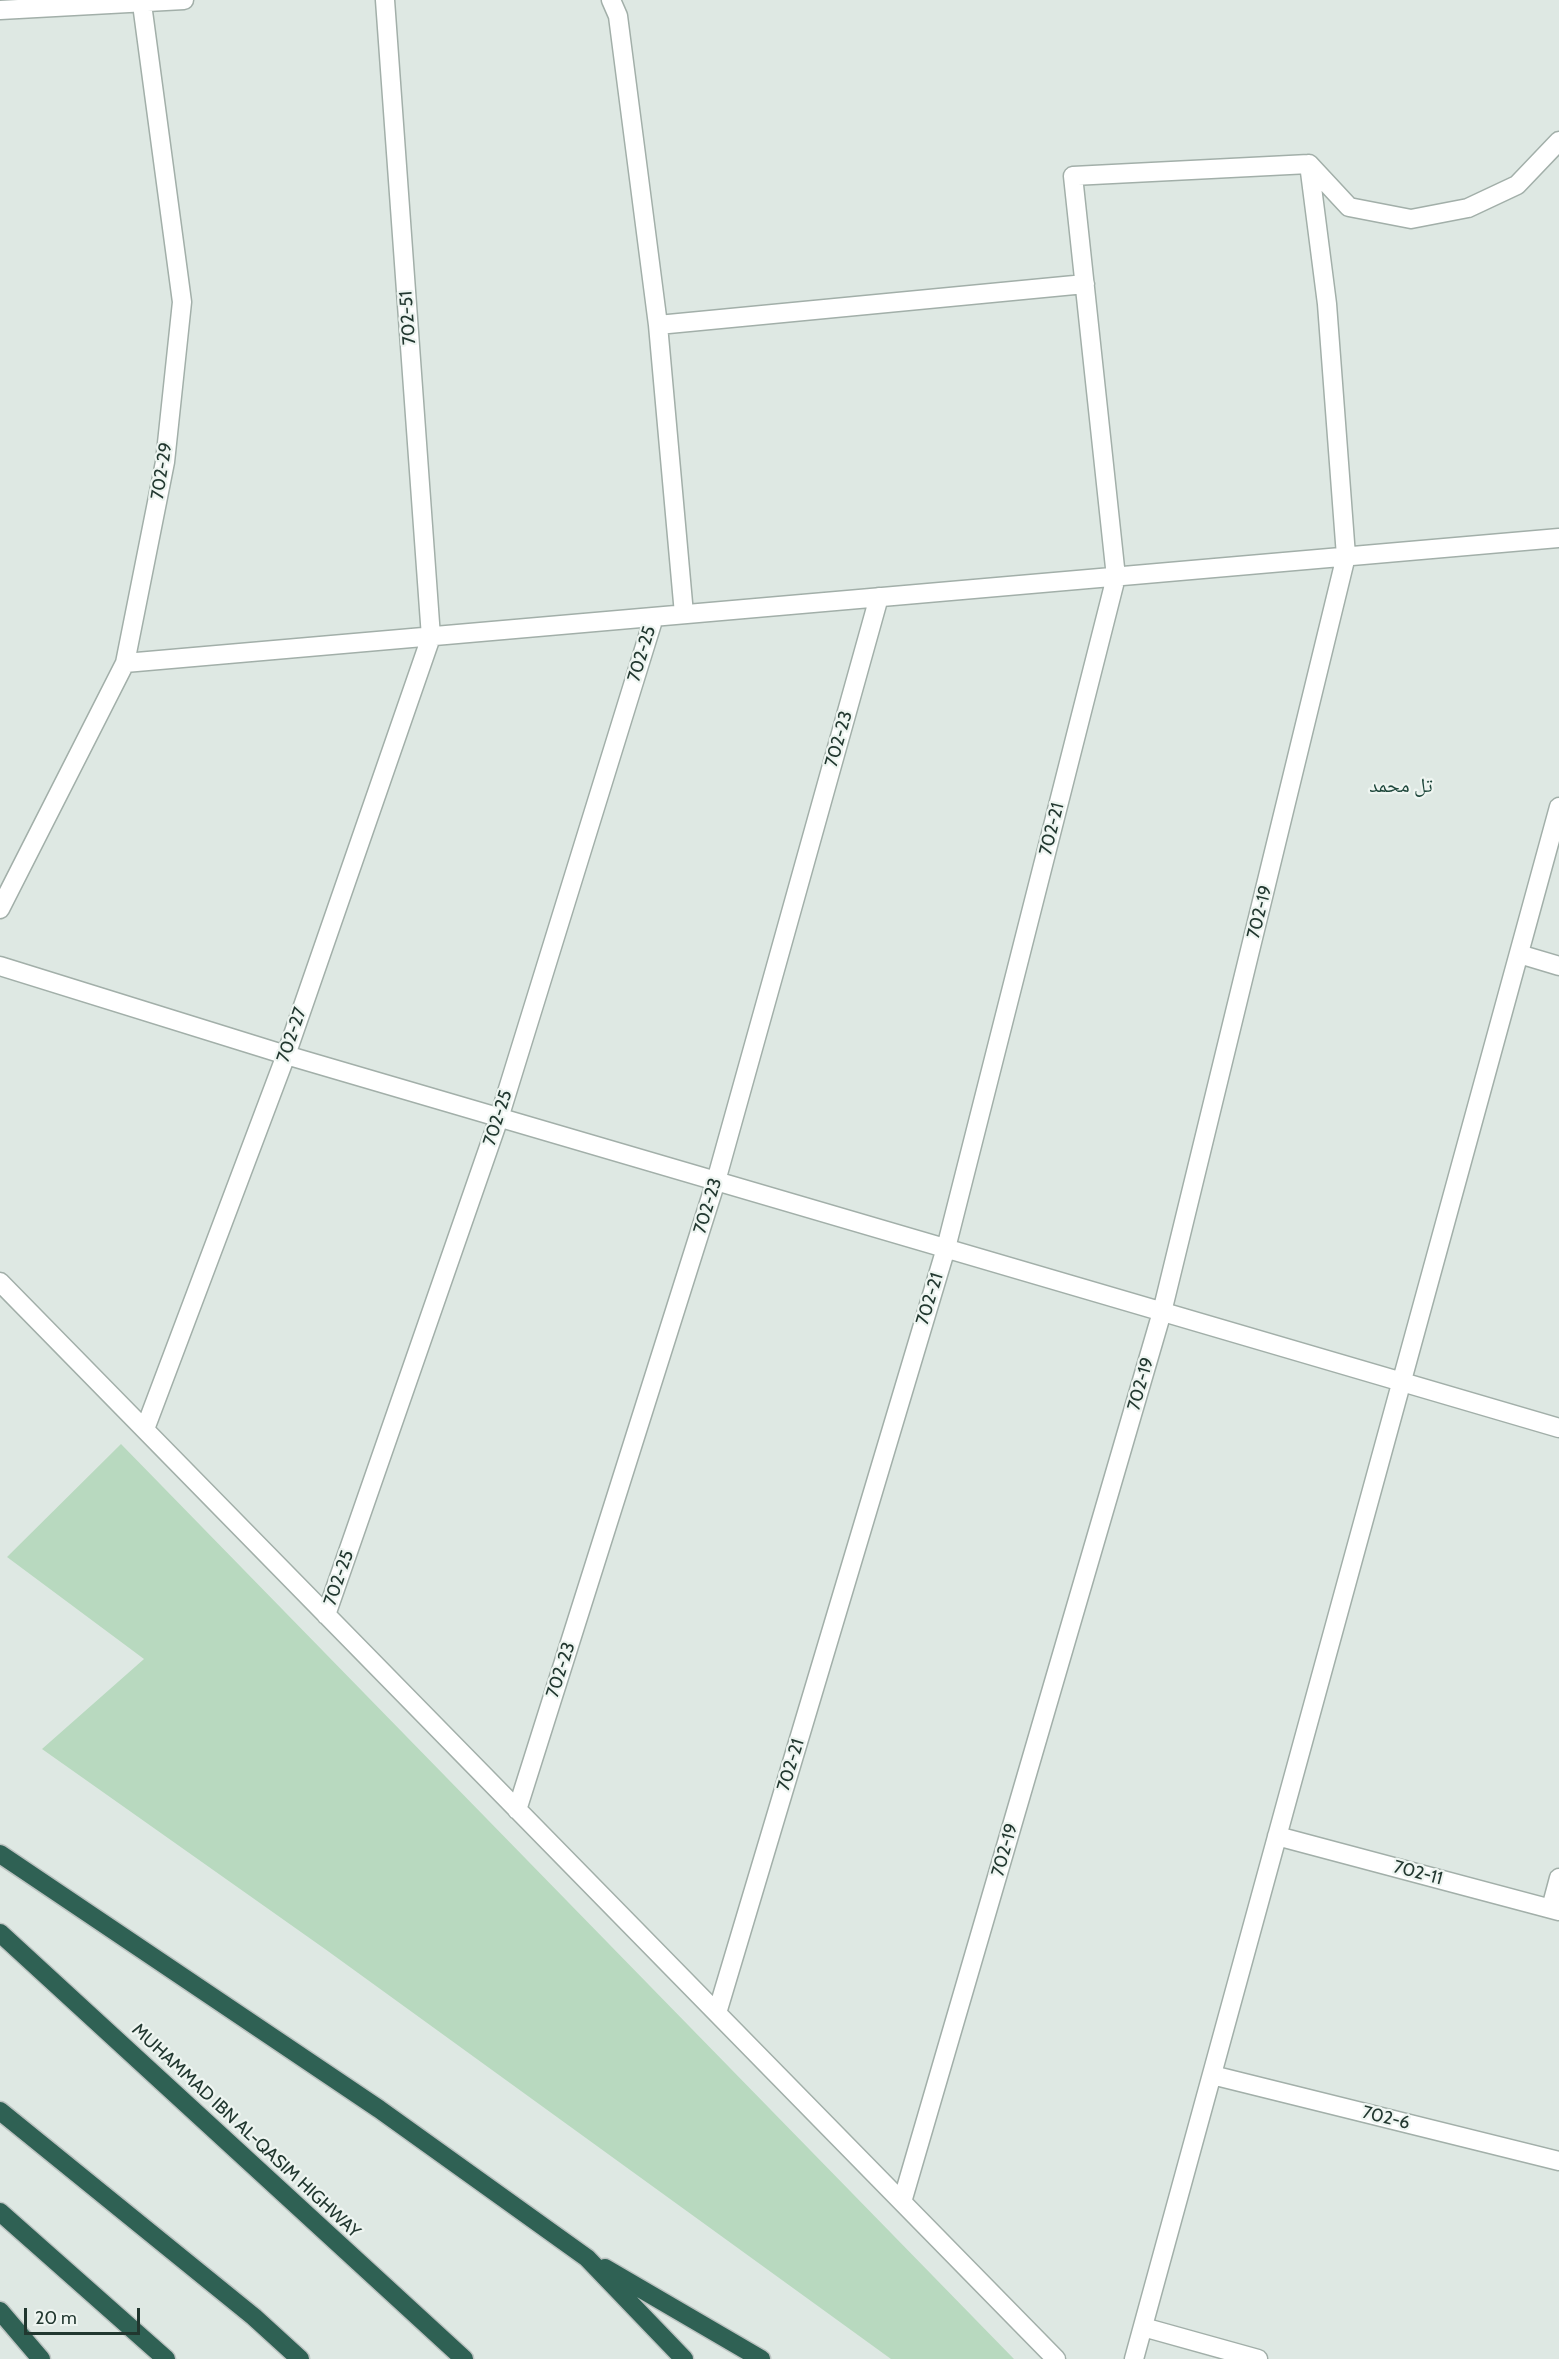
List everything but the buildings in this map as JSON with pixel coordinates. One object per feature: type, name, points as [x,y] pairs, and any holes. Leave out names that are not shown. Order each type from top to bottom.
[{"type":"highway","points":[[0,1854],[379,2109],[586,2258],[761,2359]]},
{"type":"highway","name":"MUHAMMAD IBN AL-QASIM HIGHWAY","points":[[0,1933],[464,2359]]},
{"type":"highway","points":[[0,2111],[254,2317],[300,2359]]},
{"type":"highway","points":[[0,2212],[166,2359]]},
{"type":"highway","points":[[586,2258],[684,2359]]},
{"type":"highway","points":[[0,2311],[41,2359]]},
{"type":"street","points":[[0,10],[184,0]]},
{"type":"street","name":"702-51","points":[[385,0],[431,636]]},
{"type":"street","points":[[611,0],[618,16],[658,325],[684,614]]},
{"type":"street","name":"702-29","points":[[0,909],[125,663],[165,462],[182,302],[142,3]]},
{"type":"street","points":[[1116,577],[1073,176],[1309,164],[1348,207],[1411,219],[1468,208],[1517,185],[1559,141]]},
{"type":"street","name":"702-19","points":[[902,2202],[1162,1312],[1346,556],[1327,304],[1309,164]]},
{"type":"street","points":[[658,325],[1085,285]]},
{"type":"street","points":[[125,663],[1559,538]]},
{"type":"street","name":"702-21","points":[[717,2013],[945,1248],[1116,577]]},
{"type":"street","name":"702-23","points":[[517,1810],[716,1181],[879,597]]},
{"type":"street","name":"702-25","points":[[326,1615],[499,1118],[654,617]]},
{"type":"street","name":"702-27","points":[[145,1430],[286,1055],[431,636]]},
{"type":"street","points":[[1134,2359],[1559,807]]},
{"type":"street","points":[[1519,954],[1559,966]]},
{"type":"street","points":[[0,966],[286,1055],[1559,1428]]},
{"type":"street","points":[[0,1282],[1056,2359]]},
{"type":"street","name":"702-11","points":[[1277,1836],[1555,1909]]},
{"type":"street","points":[[1555,1909],[1559,1878]]},
{"type":"street","name":"702-6","points":[[1212,2075],[1559,2161]]},
{"type":"street","points":[[1143,2327],[1258,2359]]},
{"type":"green space","points":[[121,1444],[1014,2359],[891,2359],[325,1949],[42,1749],[144,1659],[7,1557]]},
{"type":"district","name":"تل محمد","points":[[1401,786]]}]
